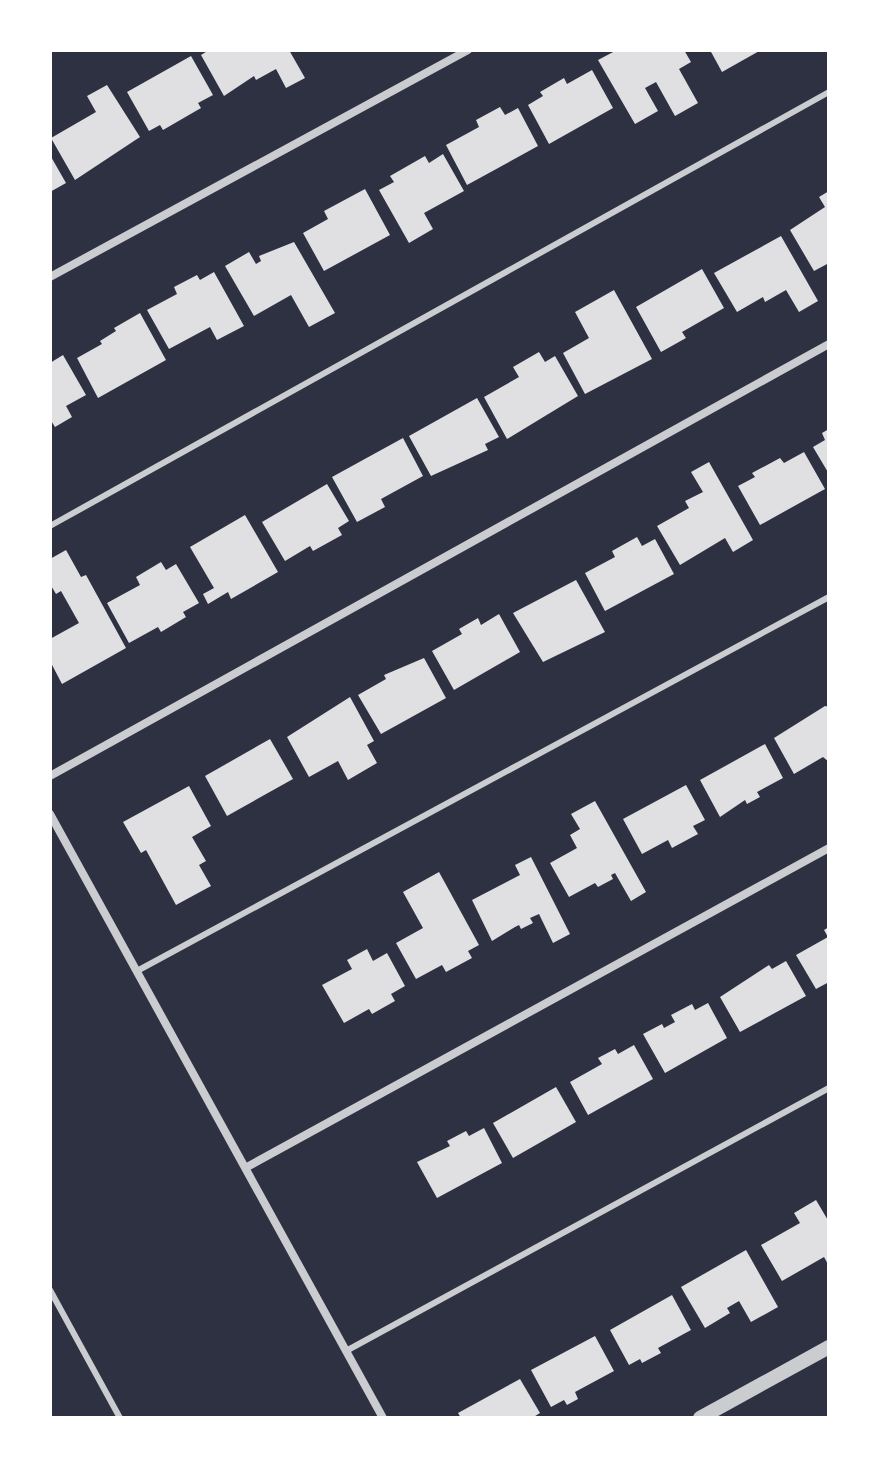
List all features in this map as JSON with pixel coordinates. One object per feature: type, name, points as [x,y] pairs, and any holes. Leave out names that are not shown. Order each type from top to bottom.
[{"type":"street","points":[[50,277],[468,50]]},
{"type":"street","points":[[50,776],[829,344]]},
{"type":"street","points":[[50,814],[383,1418]]},
{"type":"street","points":[[247,1167],[829,848]]},
{"type":"street","points":[[700,1418],[829,1347]]},
{"type":"lane","points":[[50,526],[829,92]]},
{"type":"lane","points":[[137,971],[829,597]]},
{"type":"lane","points":[[346,1351],[829,1088]]},
{"type":"lane","points":[[50,1290],[120,1418]]},
{"type":"building","points":[[209,50],[289,50],[305,78],[286,88],[276,69],[256,80],[254,76],[224,96],[201,55]]},
{"type":"building","points":[[617,50],[684,50],[691,62],[679,69],[698,103],[675,116],[656,82],[645,88],[658,111],[635,124],[598,60]]},
{"type":"building","points":[[710,50],[761,50],[722,72]]},
{"type":"building","points":[[191,56],[213,95],[198,103],[201,108],[163,130],[160,125],[149,131],[127,92]]},
{"type":"building","points":[[592,70],[613,108],[549,144],[528,105],[543,96],[540,92],[564,78],[567,84]]},
{"type":"building","points":[[107,85],[140,137],[75,180],[51,138],[96,112],[87,96]]},
{"type":"building","points":[[500,107],[505,115],[518,108],[538,146],[467,185],[446,145],[479,127],[476,120]]},
{"type":"building","points":[[443,154],[464,191],[424,213],[433,229],[409,243],[379,190],[394,182],[390,176],[425,156],[429,163]]},
{"type":"building","points":[[50,155],[66,183],[50,192]]},
{"type":"building","points":[[365,189],[390,235],[324,271],[303,233],[328,219],[324,211]]},
{"type":"building","points":[[829,191],[829,263],[814,271],[790,230],[825,207],[819,197]]},
{"type":"building","points":[[781,236],[818,301],[799,312],[786,290],[765,302],[763,297],[737,312],[714,273]]},
{"type":"building","points":[[294,242],[335,313],[309,327],[291,295],[254,316],[225,266],[249,252],[256,264],[261,261],[259,256]]},
{"type":"building","points":[[702,269],[724,308],[682,332],[686,338],[661,352],[636,307]]},
{"type":"building","points":[[214,272],[244,326],[217,340],[210,327],[169,349],[147,310],[177,294],[174,287],[197,275],[200,280]]},
{"type":"building","points":[[614,290],[652,359],[585,394],[563,353],[589,338],[575,312]]},
{"type":"building","points":[[140,313],[166,360],[98,398],[77,358],[102,344],[100,341],[116,331],[114,328]]},
{"type":"building","points":[[539,352],[545,362],[555,356],[578,396],[507,439],[484,397],[519,377],[513,367]]},
{"type":"building","points":[[63,355],[86,395],[66,406],[72,417],[55,427],[50,419],[50,363]]},
{"type":"building","points":[[477,398],[499,437],[485,444],[488,450],[431,476],[409,436]]},
{"type":"building","points":[[829,429],[829,474],[813,447],[825,440],[822,433]]},
{"type":"building","points":[[403,438],[423,476],[381,499],[385,507],[357,522],[332,477]]},
{"type":"building","points":[[804,452],[825,489],[760,525],[738,486],[755,477],[752,473],[780,458],[784,463]]},
{"type":"building","points":[[709,462],[753,540],[733,552],[725,538],[680,565],[657,526],[689,508],[685,501],[703,492],[691,472]]},
{"type":"building","points":[[327,484],[349,521],[338,528],[342,535],[313,551],[310,546],[285,561],[262,522]]},
{"type":"building","points":[[245,515],[278,572],[231,599],[228,592],[208,604],[203,594],[214,588],[190,547]]},
{"type":"building","points":[[637,537],[642,546],[655,539],[674,574],[605,611],[585,573],[615,557],[612,551]]},
{"type":"building","points":[[66,550],[81,577],[86,575],[126,648],[62,684],[50,661],[50,639],[79,623],[61,591],[56,594],[50,584],[50,559]]},
{"type":"building","points":[[161,562],[166,570],[176,564],[199,603],[183,612],[186,617],[161,632],[158,627],[129,643],[107,603],[140,585],[136,577]]},
{"type":"building","points":[[576,580],[605,632],[543,662],[513,613]]},
{"type":"building","points":[[499,614],[520,652],[454,690],[432,651],[462,634],[459,629],[478,618],[481,625]]},
{"type":"building","points":[[424,658],[446,698],[381,734],[358,695],[386,679],[384,675]]},
{"type":"building","points":[[350,697],[374,741],[367,745],[377,763],[348,780],[338,761],[309,777],[287,737]]},
{"type":"building","points":[[825,706],[829,707],[829,762],[823,757],[794,774],[774,738]]},
{"type":"building","points":[[270,739],[293,779],[227,816],[205,776]]},
{"type":"building","points":[[765,744],[783,778],[757,792],[760,797],[747,804],[745,800],[720,817],[700,780]]},
{"type":"building","points":[[686,785],[705,820],[693,826],[698,834],[672,848],[668,840],[642,854],[623,819]]},
{"type":"building","points":[[189,786],[211,826],[192,837],[206,861],[199,865],[211,886],[176,905],[146,850],[141,853],[123,822]]},
{"type":"building","points":[[595,801],[646,892],[631,901],[615,873],[611,875],[613,879],[598,887],[595,883],[569,897],[550,863],[577,848],[570,835],[580,829],[571,814]]},
{"type":"building","points":[[531,857],[570,934],[553,943],[539,914],[530,918],[533,923],[521,929],[519,925],[492,941],[472,900],[520,875],[515,865]]},
{"type":"building","points":[[439,872],[479,945],[468,951],[472,958],[446,972],[442,965],[416,979],[396,943],[423,928],[403,892]]},
{"type":"building","points":[[829,927],[829,982],[816,989],[796,955],[828,937],[824,930]]},
{"type":"building","points":[[367,949],[373,961],[387,953],[405,986],[391,994],[395,1001],[372,1014],[369,1009],[344,1023],[322,985],[352,969],[347,960]]},
{"type":"building","points":[[786,961],[806,996],[740,1032],[720,997],[769,965],[772,969]]},
{"type":"building","points":[[708,1003],[727,1038],[665,1073],[643,1034],[662,1024],[664,1028],[675,1022],[671,1015],[692,1004],[695,1010]]},
{"type":"building","points":[[634,1045],[653,1079],[588,1115],[570,1082],[602,1064],[598,1058],[615,1049],[618,1054]]},
{"type":"building","points":[[556,1087],[576,1122],[513,1158],[493,1123]]},
{"type":"building","points":[[484,1128],[502,1163],[437,1198],[417,1162],[450,1146],[447,1141],[466,1131],[469,1136]]},
{"type":"building","points":[[816,1200],[829,1222],[829,1266],[824,1257],[782,1281],[761,1245],[800,1223],[794,1213]]},
{"type":"building","points":[[746,1250],[778,1307],[751,1322],[739,1301],[727,1308],[730,1313],[705,1328],[681,1287]]},
{"type":"building","points":[[672,1295],[691,1330],[658,1348],[661,1353],[642,1363],[640,1359],[629,1365],[610,1330]]},
{"type":"building","points":[[595,1336],[614,1371],[575,1392],[578,1399],[567,1405],[564,1400],[551,1407],[531,1370]]},
{"type":"building","points":[[520,1379],[540,1413],[532,1418],[461,1418],[458,1413]]}]
